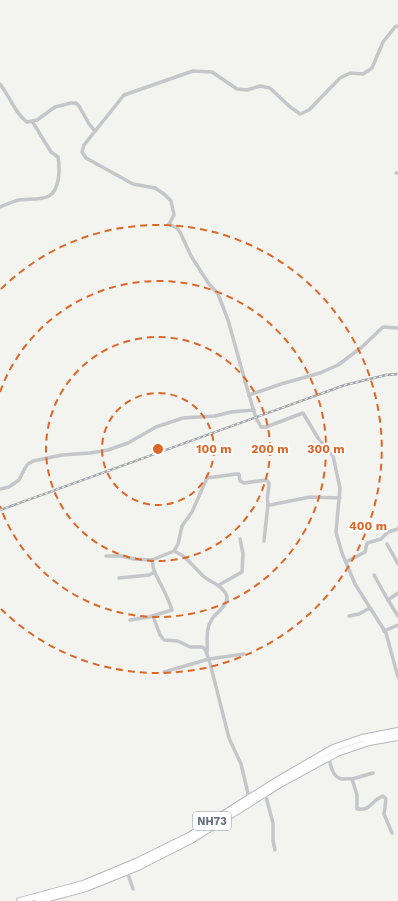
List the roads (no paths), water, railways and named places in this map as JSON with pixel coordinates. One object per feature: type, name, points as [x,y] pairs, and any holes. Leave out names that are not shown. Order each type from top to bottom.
[{"type":"highway","name":"NH73","points":[[20,901],[83,884],[136,862],[189,836],[333,748],[362,738],[398,731]]},
{"type":"highway","name":"NH73","points":[[38,901],[86,888],[127,871],[191,840],[265,793],[337,753],[369,742],[398,737]]},
{"type":"street","points":[[398,26],[395,27],[383,42],[372,68],[363,74],[350,73],[340,78],[309,110],[300,114],[270,88],[260,86],[247,90],[237,89],[212,72],[193,71],[124,95],[82,149],[82,154],[86,158],[133,184],[155,188],[164,194],[170,201],[174,215],[169,224],[177,228],[180,232],[191,256],[209,284],[218,294],[228,320],[258,423],[261,427],[263,428],[303,413],[318,438],[333,456],[340,488],[336,532],[342,553],[355,584],[384,631],[398,676]]},
{"type":"street","points":[[0,84],[19,115],[27,122],[37,120],[55,107],[76,103],[95,131]]},
{"type":"street","points":[[0,207],[16,201],[48,196],[54,192],[59,177],[60,165],[58,157],[51,152],[32,122]]},
{"type":"street","points":[[249,395],[326,371],[338,365],[362,347],[383,328],[398,328]]},
{"type":"street","points":[[0,489],[9,487],[19,480],[25,468],[33,461],[62,455],[108,450],[128,443],[156,427],[183,418],[215,416],[231,412],[254,410]]},
{"type":"street","points":[[106,556],[122,556],[134,559],[152,560],[174,551],[178,544],[182,526],[192,512],[208,478],[236,474],[239,474],[240,481],[243,483],[266,480],[269,483],[264,541]]},
{"type":"street","points":[[268,504],[310,497],[340,498]]},
{"type":"street","points":[[346,562],[365,552],[367,543],[381,539],[388,532],[398,530]]},
{"type":"street","points":[[219,585],[242,572],[243,554],[240,539]]},
{"type":"street","points":[[387,544],[398,564]]},
{"type":"street","points":[[174,551],[182,554],[204,576],[219,585],[227,595],[227,599],[208,625],[208,657]]},
{"type":"street","points":[[130,620],[153,616],[172,610],[169,599],[155,572],[152,560]]},
{"type":"street","points":[[119,578],[155,572]]},
{"type":"street","points":[[374,575],[398,616]]},
{"type":"street","points":[[388,600],[398,593]]},
{"type":"street","points":[[349,616],[359,614],[370,608]]},
{"type":"street","points":[[153,616],[160,635],[164,640],[178,641],[190,647],[202,647],[205,649],[229,738],[241,764],[249,798]]},
{"type":"street","points":[[384,631],[398,625]]},
{"type":"street","points":[[164,672],[208,657],[244,654]]},
{"type":"street","points":[[329,758],[334,774],[340,779],[352,779],[373,773]]},
{"type":"street","points":[[352,779],[357,795],[357,809],[371,807],[378,798],[383,796],[386,799],[384,814],[392,833]]},
{"type":"street","points":[[265,793],[273,823],[273,841],[275,850]]},
{"type":"street","points":[[127,871],[133,889]]},
{"type":"railway","points":[[0,510],[345,385],[386,375],[398,374]]}]
